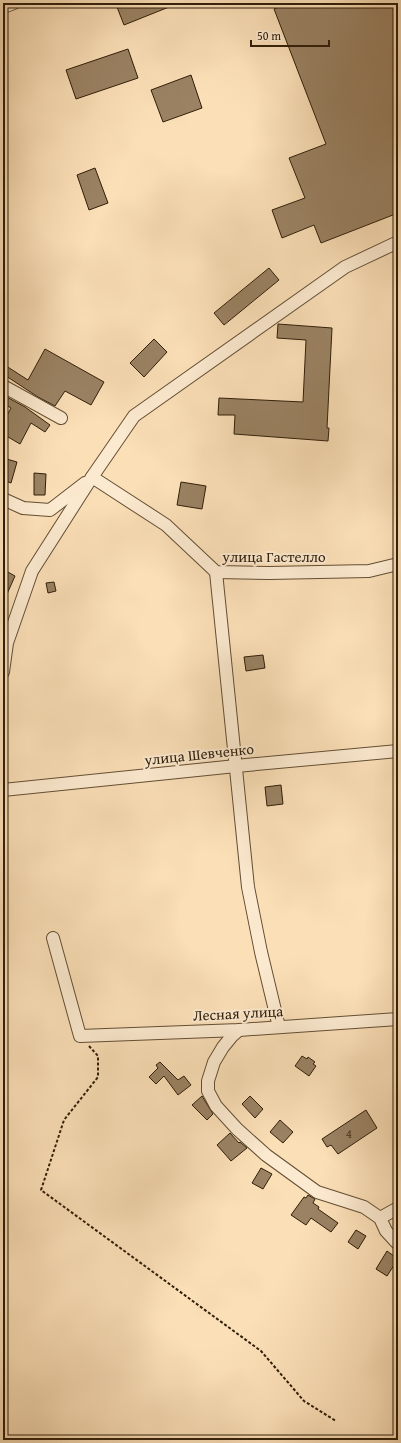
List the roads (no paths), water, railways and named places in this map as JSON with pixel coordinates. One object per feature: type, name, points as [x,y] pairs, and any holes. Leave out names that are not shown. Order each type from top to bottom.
[{"type":"street","points":[[3,7],[14,3]]},
{"type":"street","points":[[3,672],[7,643],[32,571],[92,477],[134,416],[345,267],[398,242]]},
{"type":"street","points":[[3,386],[60,418]]},
{"type":"street","points":[[3,499],[23,508],[50,510],[92,477]]},
{"type":"street","name":"улица Гастелло","points":[[92,477],[166,525],[216,572],[269,573],[369,571],[398,564]]},
{"type":"street","points":[[216,572],[248,887],[261,952],[280,1028]]},
{"type":"street","name":"улица Шевченко","points":[[3,790],[236,766],[398,752]]},
{"type":"street","name":"Лесная улица","points":[[53,938],[80,1036],[280,1028],[398,1019]]},
{"type":"street","points":[[239,1030],[223,1047],[214,1062],[208,1081],[208,1091],[216,1106],[237,1129],[266,1155],[317,1192],[364,1207],[380,1218],[386,1231],[398,1244]]},
{"type":"street","points":[[380,1218],[398,1208]]}]
